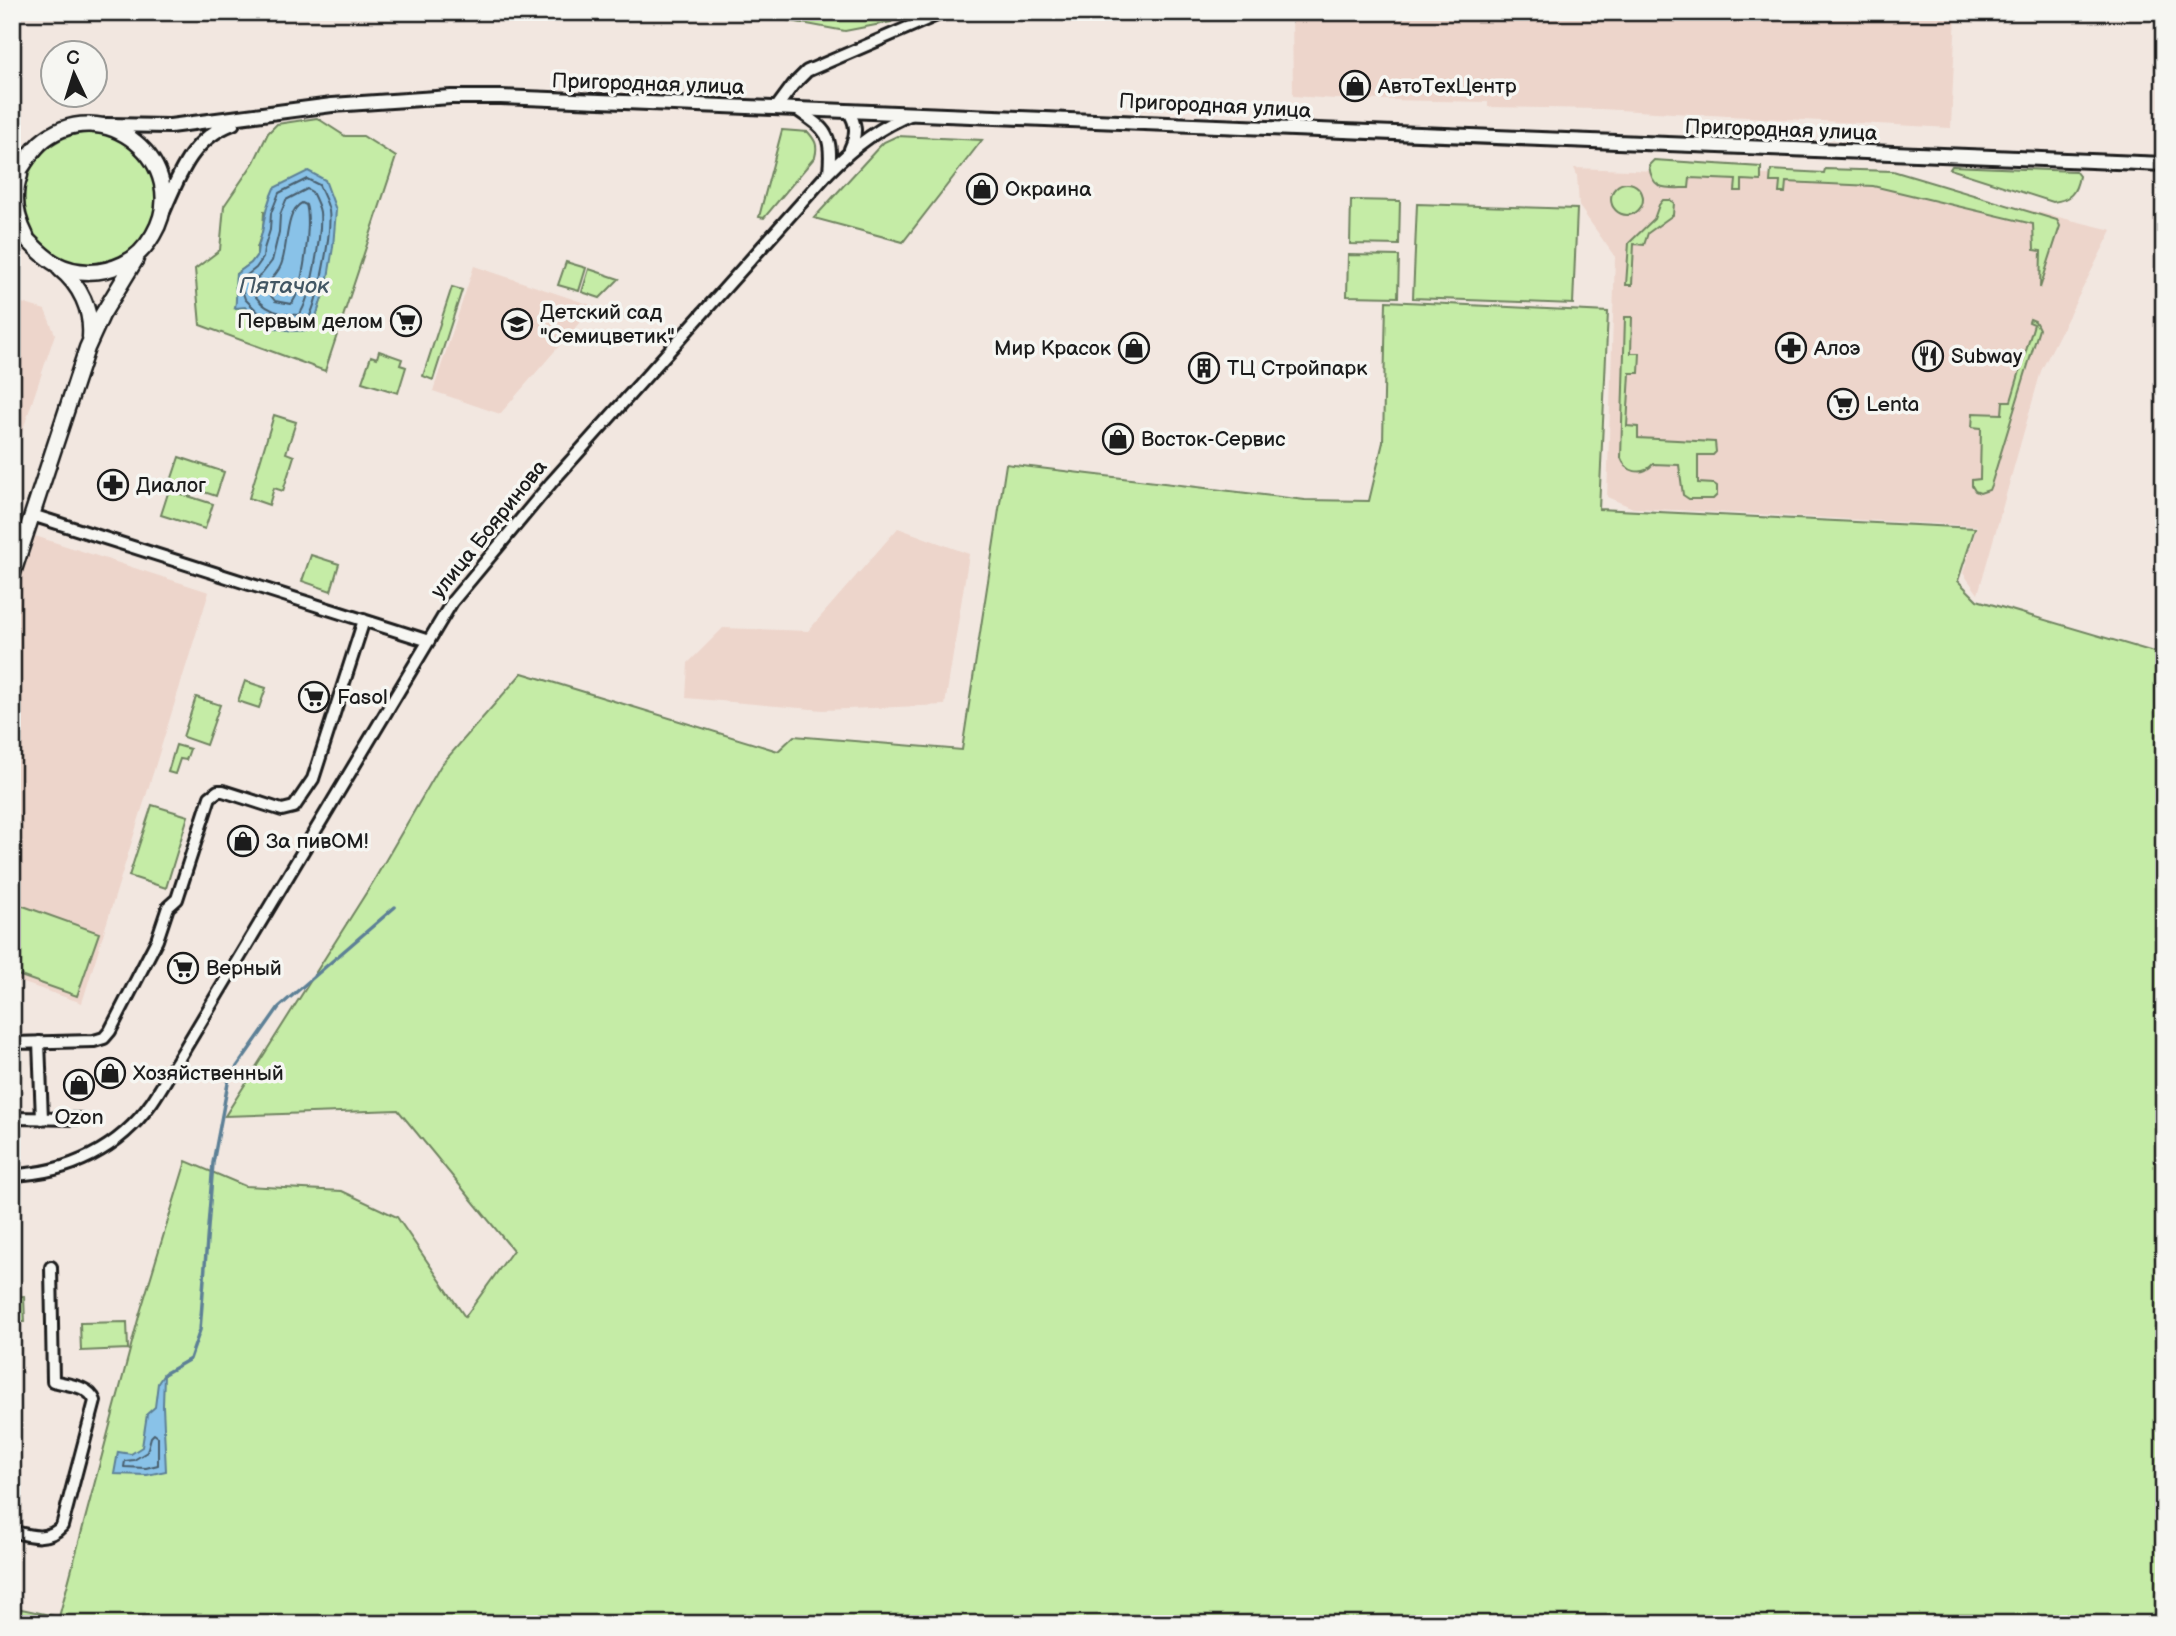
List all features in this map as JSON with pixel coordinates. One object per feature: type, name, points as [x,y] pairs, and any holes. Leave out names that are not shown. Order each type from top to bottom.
[{"type":"main road","points":[[12,182],[40,144],[51,136],[78,126],[93,125],[120,131],[145,149],[153,160],[163,187],[162,216],[149,242],[102,315],[88,348],[12,576]]},
{"type":"main road","points":[[23,167],[16,195],[16,210],[26,237],[40,253],[72,270],[101,272],[128,262],[139,254]]},
{"type":"main road","points":[[12,226],[73,282],[86,306],[91,326],[88,348]]},
{"type":"street","points":[[776,108],[807,71],[944,12]]},
{"type":"street","name":"Пригородная улица","points":[[265,114],[331,105],[451,97],[915,113],[2164,164]]},
{"type":"street","points":[[796,109],[822,127],[829,139],[831,154],[828,172]]},
{"type":"street","points":[[848,111],[855,122],[853,141],[848,152]]},
{"type":"street","name":"улица Бояринова","points":[[12,1175],[71,1166],[106,1147],[126,1132],[143,1113],[178,1060],[452,602],[551,483],[828,172],[848,152],[891,122],[915,113]]},
{"type":"street","points":[[93,125],[170,126],[265,114]]},
{"type":"street","points":[[162,216],[184,166],[195,149],[221,128],[265,114]]},
{"type":"street","points":[[33,514],[429,640]]},
{"type":"street","points":[[12,1043],[94,1041],[104,1038],[110,1031],[157,940],[168,907],[177,900],[210,797],[223,791],[282,810],[294,807],[313,779],[364,620]]},
{"type":"street","points":[[39,1042],[42,1119]]},
{"type":"street","points":[[12,1118],[81,1119]]},
{"type":"street","points":[[12,1531],[33,1537],[51,1535],[62,1526],[95,1401],[88,1390],[53,1381],[51,1266]]},
{"type":"shaded area","points":[[1292,12],[1956,12],[1951,128],[1600,109],[1488,107],[1488,102],[1293,96]]},
{"type":"shaded area","points":[[1574,168],[1906,180],[2112,230],[2041,371],[1978,594],[1963,573],[1977,526],[1633,508],[1607,497],[1615,257],[1579,206]]},
{"type":"shaded area","name":"Детский сад \"Семицветик\"","points":[[474,266],[594,306],[500,414],[433,391]]},
{"type":"shaded area","points":[[12,300],[45,310],[55,334],[16,450],[12,449]]},
{"type":"shaded area","points":[[898,528],[969,554],[945,705],[823,710],[686,698],[688,663],[723,628],[808,631]]},
{"type":"shaded area","points":[[35,536],[209,592],[82,1003],[12,979],[12,606]]},
{"type":"green space","points":[[742,12],[903,12],[891,22],[845,31]]},
{"type":"green space","points":[[317,118],[345,136],[363,136],[396,157],[325,371],[200,325],[195,269],[220,250],[224,206],[254,162],[268,133],[277,124]],"holes":[[[264,212],[328,278],[312,330],[260,325],[245,307],[235,308],[238,297],[236,274],[257,255]]]},
{"type":"green space","points":[[782,130],[808,132],[816,144],[815,157],[764,218],[759,217]]},
{"type":"green space","points":[[90,133],[115,138],[137,152],[151,174],[156,199],[151,224],[137,246],[115,260],[90,265],[65,260],[43,246],[29,224],[24,199],[29,174],[43,152],[65,138]]},
{"type":"green space","points":[[897,136],[982,140],[903,242],[814,218],[884,142]]},
{"type":"green space","points":[[1654,160],[1761,167],[1761,181],[1742,180],[1742,191],[1735,191],[1736,180],[1690,178],[1689,188],[1667,188],[1653,180],[1649,165]]},
{"type":"green space","points":[[1952,166],[2075,171],[2079,176],[2071,195],[2053,202],[1950,169]]},
{"type":"green space","points":[[1825,169],[1893,171],[2057,220],[2060,226],[2040,288],[2041,251],[2034,250],[2033,224],[1873,186],[1786,182],[1785,193],[1779,193],[1780,182],[1770,182],[1771,170],[1824,173]]},
{"type":"green space","points":[[1627,183],[1639,187],[1643,199],[1639,211],[1627,215],[1615,211],[1611,199],[1615,187]]},
{"type":"green space","points":[[1351,200],[1400,201],[1399,245],[1350,244]]},
{"type":"green space","points":[[1663,200],[1674,203],[1673,215],[1648,233],[1644,245],[1634,244],[1632,285],[1626,285],[1629,243],[1654,219]]},
{"type":"green space","points":[[1417,204],[1577,209],[1573,304],[1413,298]]},
{"type":"green space","points":[[1348,255],[1399,256],[1398,297],[1347,296]]},
{"type":"green space","points":[[566,262],[586,268],[579,291],[558,285]]},
{"type":"green space","points":[[589,269],[619,279],[600,298],[582,292]]},
{"type":"green space","points":[[452,287],[462,290],[433,380],[423,376]]},
{"type":"green space","points":[[1386,301],[1608,312],[1599,509],[1975,528],[1958,581],[1977,600],[2164,655],[2164,1624],[12,1624],[12,1607],[59,1617],[139,1316],[186,1161],[245,1186],[342,1191],[397,1217],[465,1317],[513,1250],[398,1110],[225,1116],[373,882],[441,765],[522,673],[778,751],[794,736],[962,750],[1006,464],[1305,500],[1369,501],[1383,442]]},
{"type":"green space","points":[[1625,317],[1632,317],[1631,353],[1640,353],[1639,373],[1630,373],[1627,426],[1638,427],[1638,438],[1715,442],[1716,452],[1713,455],[1698,455],[1698,483],[1717,486],[1717,495],[1713,499],[1689,499],[1683,495],[1679,465],[1653,464],[1639,472],[1623,463]]},
{"type":"green space","points":[[2030,319],[2035,321],[2039,329],[1991,485],[1989,490],[1980,493],[1972,486],[1972,480],[1980,479],[1981,428],[1972,427],[1973,413],[2002,414],[2003,401],[2011,401],[2034,324],[2029,322]]},
{"type":"green space","points":[[379,351],[402,359],[400,365],[406,367],[398,393],[362,382],[371,356],[377,358]]},
{"type":"green space","points":[[274,415],[296,422],[286,453],[294,456],[283,491],[274,488],[269,505],[249,498]]},
{"type":"green space","points":[[179,457],[224,472],[216,496],[171,481]]},
{"type":"green space","points":[[169,490],[213,504],[205,529],[161,515]]},
{"type":"green space","points":[[311,555],[339,564],[331,591],[302,581]]},
{"type":"green space","points":[[245,681],[266,688],[259,708],[238,701]]},
{"type":"green space","points":[[196,697],[220,705],[206,745],[183,737]]},
{"type":"green space","points":[[176,745],[190,749],[186,760],[180,759],[175,774],[168,772]]},
{"type":"green space","points":[[152,805],[188,816],[166,888],[129,876]]},
{"type":"green space","points":[[12,902],[99,933],[77,996],[12,973]]},
{"type":"green space","points":[[24,1296],[25,1322],[12,1322],[12,1297]]},
{"type":"green space","points":[[127,1322],[128,1349],[81,1351],[80,1323]]},
{"type":"water","name":"Пятачок","points":[[308,171],[325,180],[336,210],[328,278],[312,330],[293,331],[260,325],[245,307],[235,308],[236,274],[257,255],[268,202],[274,188]]},
{"type":"water","points":[[164,1374],[166,1471],[147,1475],[114,1474],[118,1452],[131,1454],[142,1447],[147,1414],[155,1407],[158,1383]]},
{"type":"waterway","points":[[164,1374],[190,1359],[200,1330],[213,1163],[229,1078],[279,1007],[395,907]]},
{"type":"place","name":"АвтоТехЦентр","points":[[1355,86]]},
{"type":"place","name":"Окраина","points":[[982,189]]},
{"type":"place","name":"Первым делом","points":[[406,321]]},
{"type":"place","name":"Детский сад \"Семицветик\"","points":[[517,324]]},
{"type":"place","name":"Мир Красок","points":[[1134,348]]},
{"type":"place","name":"Алоэ","points":[[1791,348]]},
{"type":"place","name":"Subway","points":[[1928,356]]},
{"type":"place","name":"ТЦ Стройпарк","points":[[1204,368]]},
{"type":"place","name":"Lenta","points":[[1843,404]]},
{"type":"place","name":"Восток-Сервис","points":[[1118,439]]},
{"type":"place","name":"Диалог","points":[[113,485]]},
{"type":"place","name":"Fasol","points":[[314,697]]},
{"type":"place","name":"За пивОМ!","points":[[243,841]]},
{"type":"place","name":"Верный","points":[[183,968]]},
{"type":"place","name":"Хозяйственный","points":[[110,1073]]},
{"type":"place","name":"Ozon","points":[[79,1085]]}]
